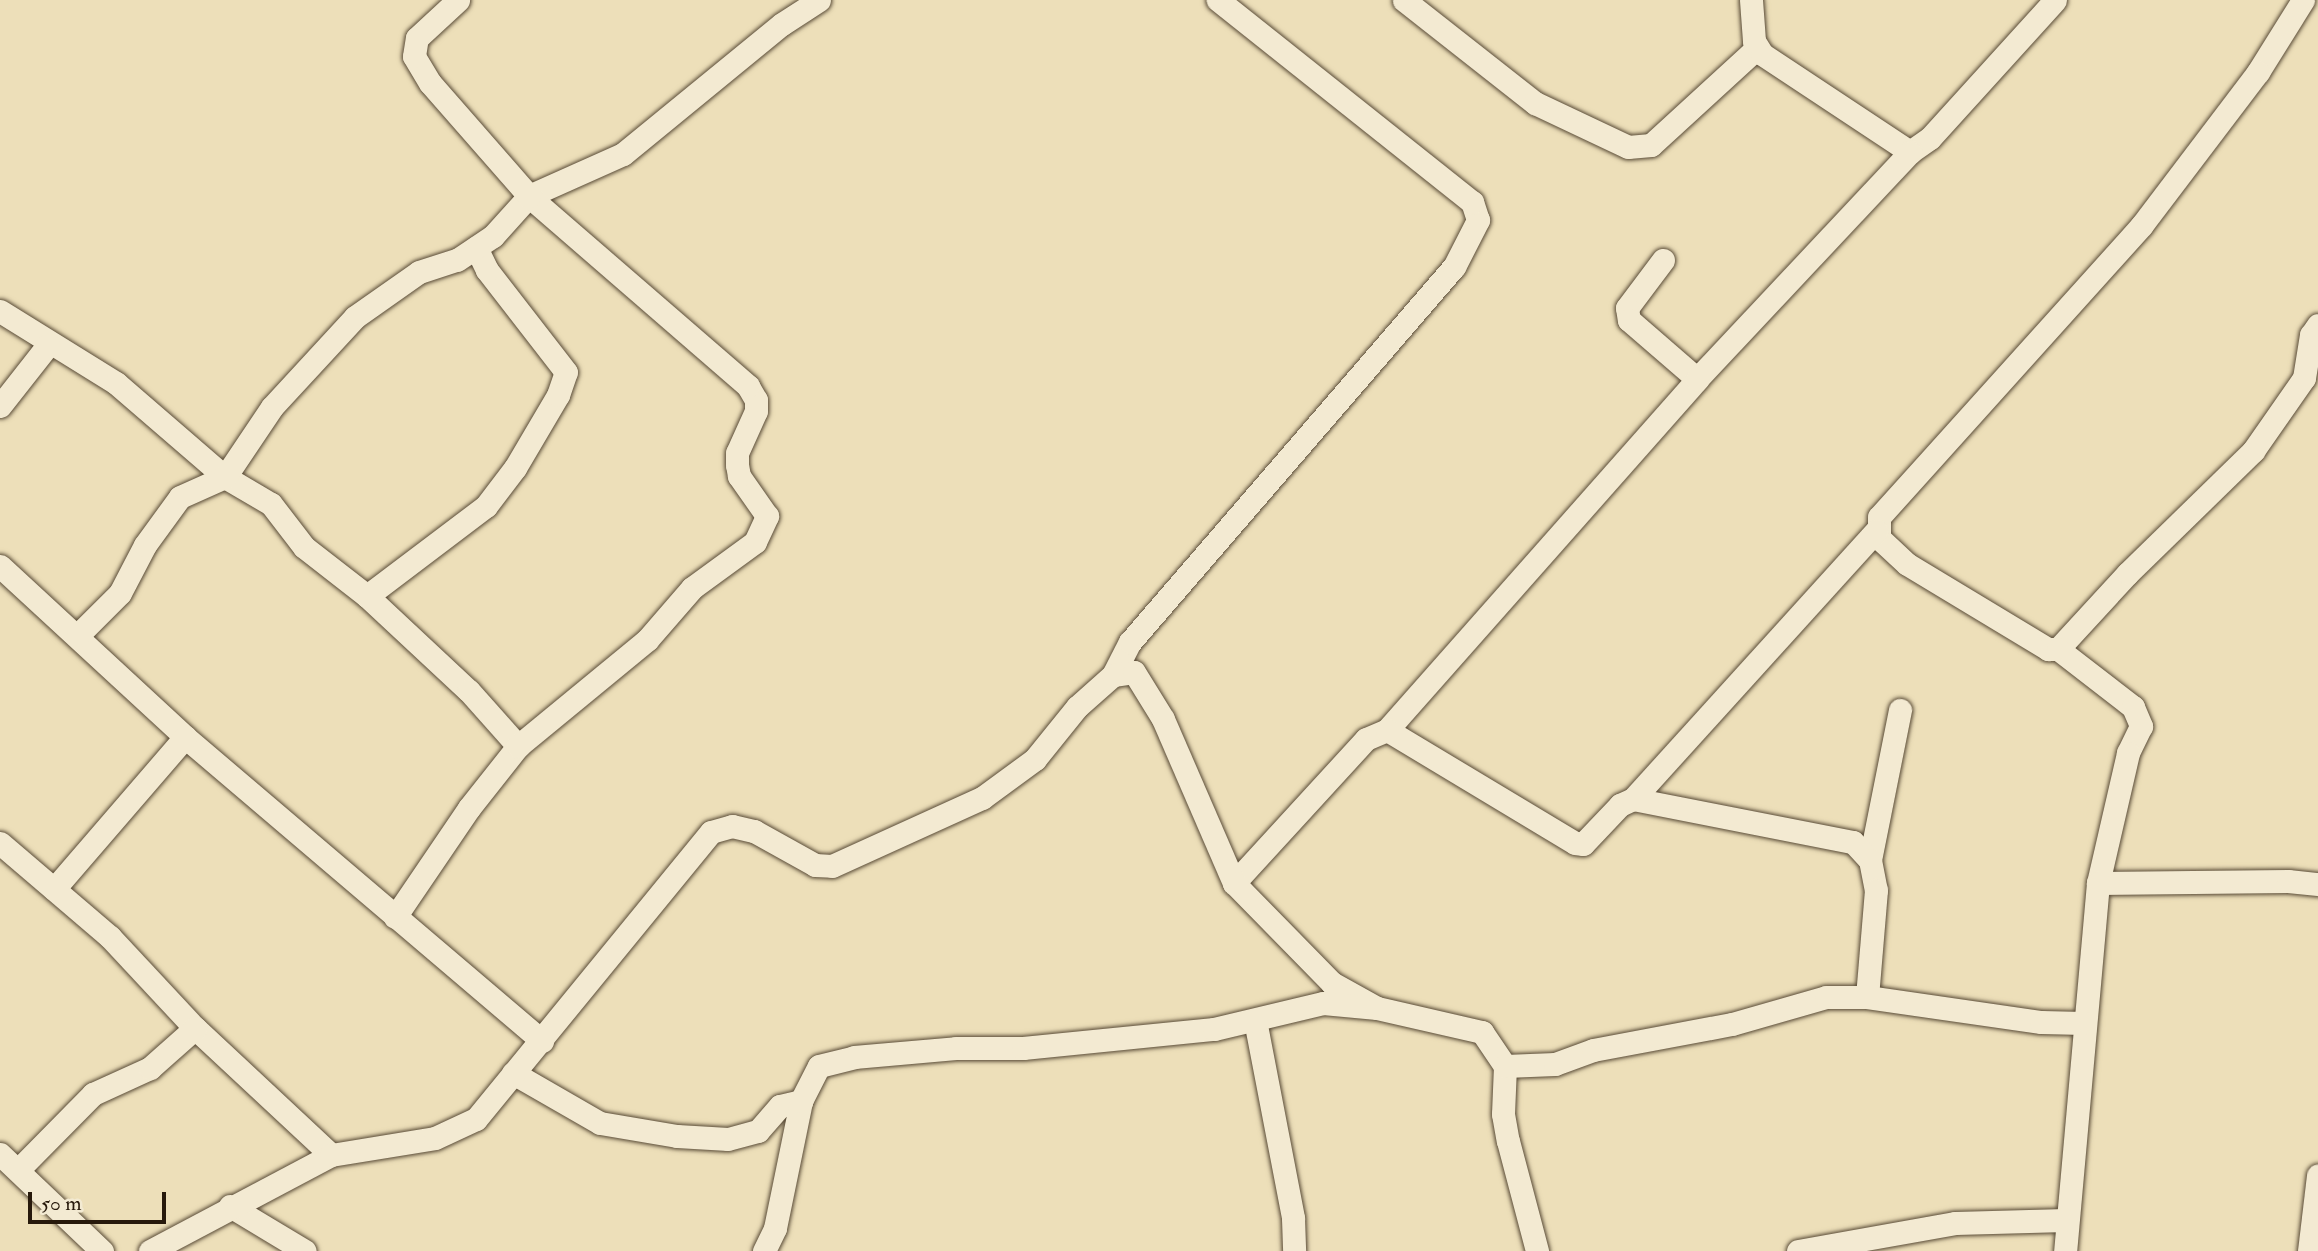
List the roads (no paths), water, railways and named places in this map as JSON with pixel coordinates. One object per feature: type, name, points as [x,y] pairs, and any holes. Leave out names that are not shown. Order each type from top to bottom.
[{"type":"street","points":[[395,917],[469,808],[518,746],[647,640],[692,588],[755,542],[767,516],[739,476],[737,465],[741,441],[756,411],[756,400],[748,386],[529,196],[430,83],[414,56],[417,38],[458,0]]},
{"type":"street","points":[[78,635],[120,593],[145,545],[180,497],[225,477],[272,407],[355,317],[419,272],[457,260],[493,236],[529,196],[623,154],[782,24],[820,0]]},
{"type":"street","points":[[150,1251],[230,1206],[331,1155],[458,1130],[490,1106],[513,1073],[711,832],[732,826],[754,831],[815,864],[832,866],[982,798],[1035,759],[1077,707],[1113,675],[1130,642],[1454,267],[1478,220],[1472,202],[1218,0]]},
{"type":"street","points":[[1404,0],[1535,103],[1628,147],[1651,145],[1757,48]]},
{"type":"street","points":[[1751,0],[1757,48],[1910,152]]},
{"type":"street","points":[[1234,883],[1366,739],[1387,730],[1697,379],[1910,152],[1930,138],[2055,0]]},
{"type":"street","points":[[1387,730],[1575,843],[1583,844],[1620,805],[1633,799],[1876,531],[1879,517],[2142,225],[2258,72],[2303,0]]},
{"type":"street","points":[[367,596],[486,506],[515,468],[562,383],[565,372],[494,280],[476,247]]},
{"type":"street","points":[[1663,260],[1627,308],[1629,320],[1697,379]]},
{"type":"street","points":[[0,311],[48,345],[116,383],[225,477],[271,504],[304,547],[367,596],[469,691],[518,746]]},
{"type":"street","points":[[2058,649],[2128,573],[2253,451],[2313,367],[2311,335],[2318,325]]},
{"type":"street","points":[[0,406],[48,345]]},
{"type":"street","points":[[1876,531],[1907,564],[2048,649],[2058,649],[2133,707],[2140,726],[2128,753],[2098,883],[2065,1251]]},
{"type":"street","points":[[0,566],[78,635],[185,737],[542,1041]]},
{"type":"street","points":[[1113,675],[1134,673],[1163,719],[1234,883],[1332,983],[1377,1008]]},
{"type":"street","points":[[1867,997],[1877,906],[1870,860],[1900,710]]},
{"type":"street","points":[[54,889],[185,737]]},
{"type":"street","points":[[1633,799],[1837,837],[1853,842],[1870,860]]},
{"type":"street","points":[[0,843],[110,937],[195,1028],[331,1155]]},
{"type":"street","points":[[2098,883],[2318,884]]},
{"type":"street","points":[[1505,1066],[1555,1065],[1592,1050],[1732,1024],[1826,997],[1867,997],[2041,1022],[2084,1023]]},
{"type":"street","points":[[764,1251],[775,1228],[801,1101],[820,1066],[853,1057],[1073,1044],[1214,1029],[1323,1003],[1377,1008],[1482,1032],[1505,1066],[1506,1127],[1537,1251]]},
{"type":"street","points":[[1255,1020],[1293,1218],[1294,1251]]},
{"type":"street","points":[[18,1170],[93,1094],[149,1068],[195,1028]]},
{"type":"street","points":[[513,1073],[600,1123],[677,1136],[727,1139],[758,1131],[780,1106],[801,1101]]},
{"type":"street","points":[[0,1154],[102,1251]]},
{"type":"street","points":[[2309,1251],[2318,1176]]},
{"type":"street","points":[[230,1206],[305,1251]]},
{"type":"street","points":[[1798,1251],[1955,1223],[2066,1220]]}]
